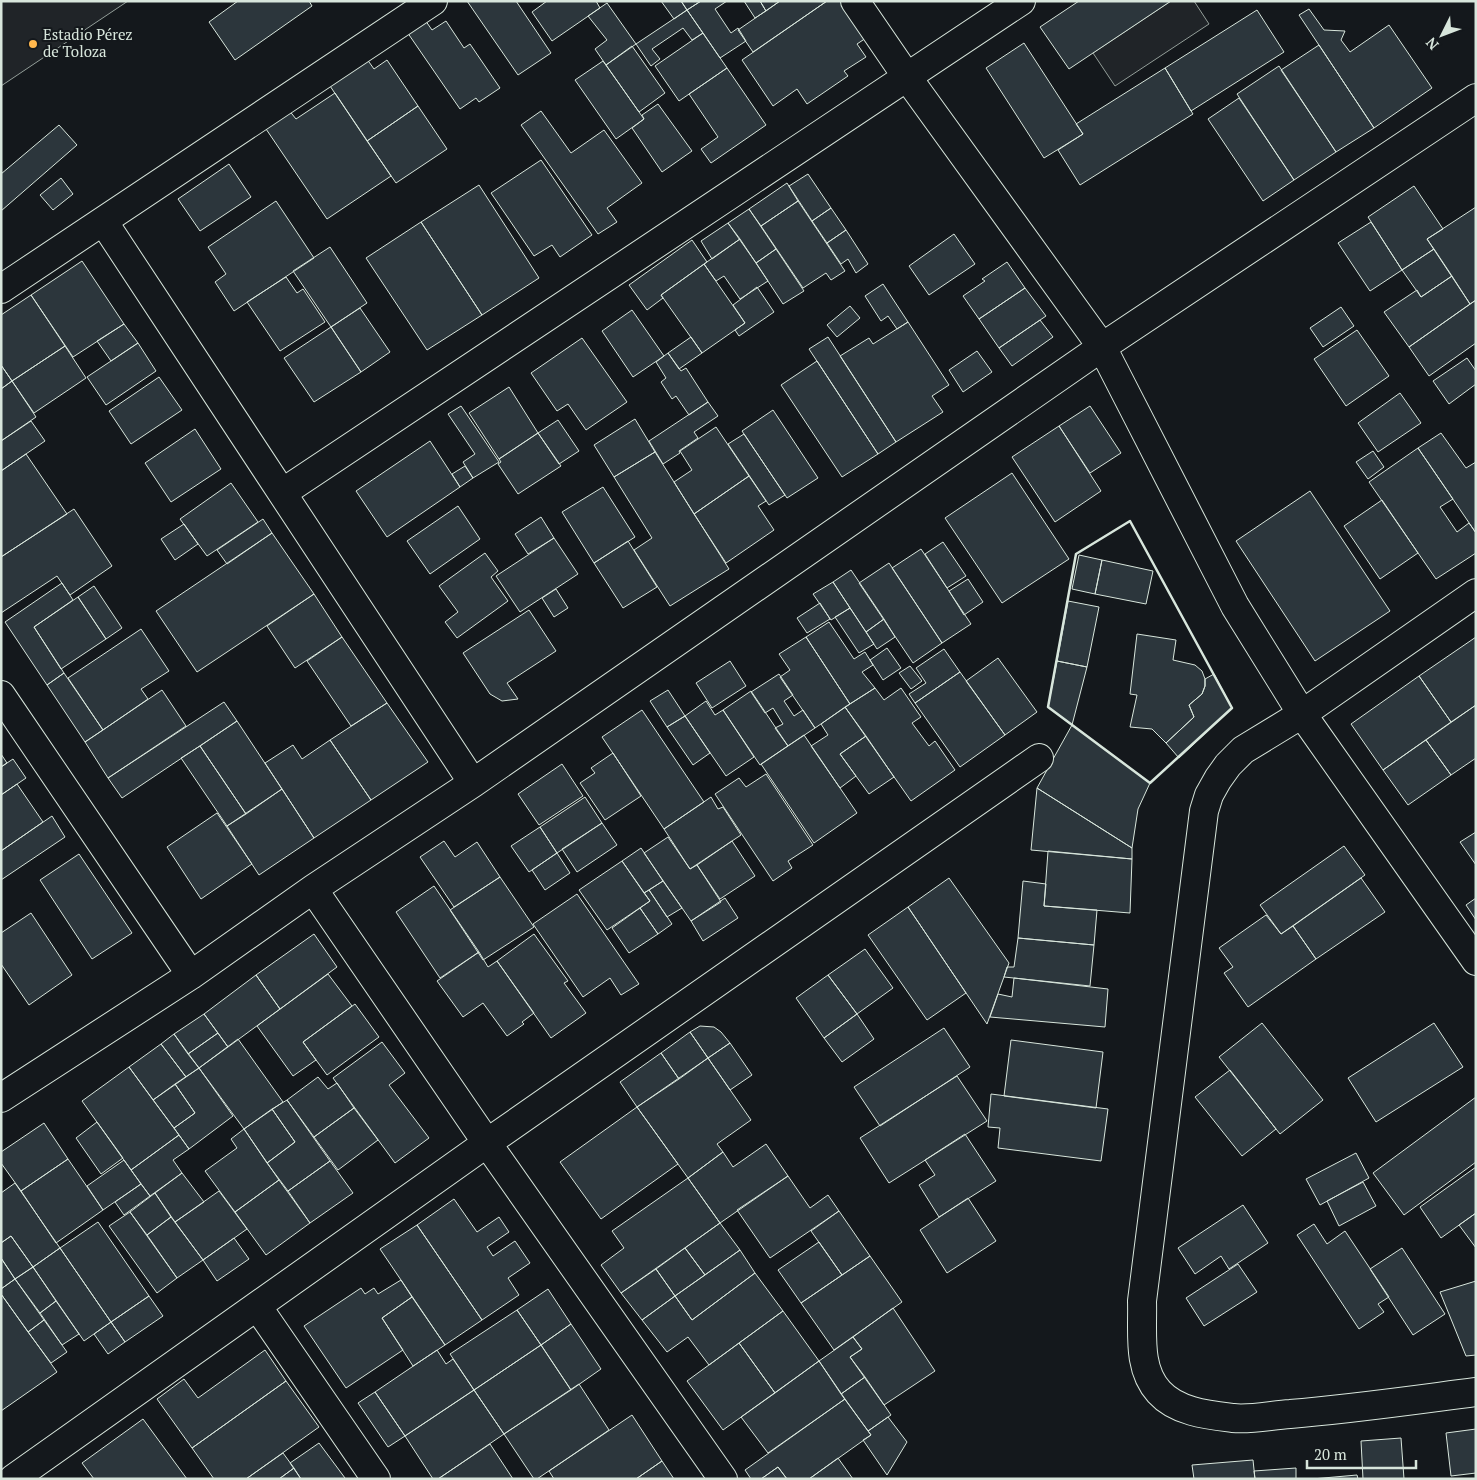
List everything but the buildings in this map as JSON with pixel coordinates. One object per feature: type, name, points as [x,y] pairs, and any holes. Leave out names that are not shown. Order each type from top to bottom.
[{"type":"street","points":[[1,289],[433,1]]},
{"type":"street","points":[[855,1],[907,77],[1102,347],[1236,606],[1302,714],[1476,961]]},
{"type":"street","points":[[282,493],[1021,1]]},
{"type":"street","points":[[1,1098],[191,975],[313,889],[473,783],[1102,347],[1476,98]]},
{"type":"street","points":[[102,221],[473,783]]},
{"type":"street","points":[[1476,593],[1302,714],[1244,750],[1228,765],[1209,795],[1204,811],[1142,1301],[1143,1357],[1146,1370],[1160,1392],[1171,1403],[1186,1410],[1235,1418],[1324,1412],[1476,1392]]},
{"type":"street","points":[[1,695],[191,975]]},
{"type":"street","points":[[15,1478],[487,1144],[1039,758]]},
{"type":"street","points":[[313,889],[487,1144],[723,1479]]},
{"type":"street","points":[[257,1306],[376,1479]]},
{"type":"shaded area","name":"Estadio Pérez de Toloza","points":[[1,1],[128,1],[1,86]]},
{"type":"shaded area","points":[[1171,1],[1194,1],[1209,24],[1115,86],[1093,53]]},
{"type":"wall","points":[[1130,521],[1232,708],[1150,783],[1048,707],[1076,554],[1130,521]]},
{"type":"place","name":"Estadio Pérez de Toloza","points":[[33,44]]}]
